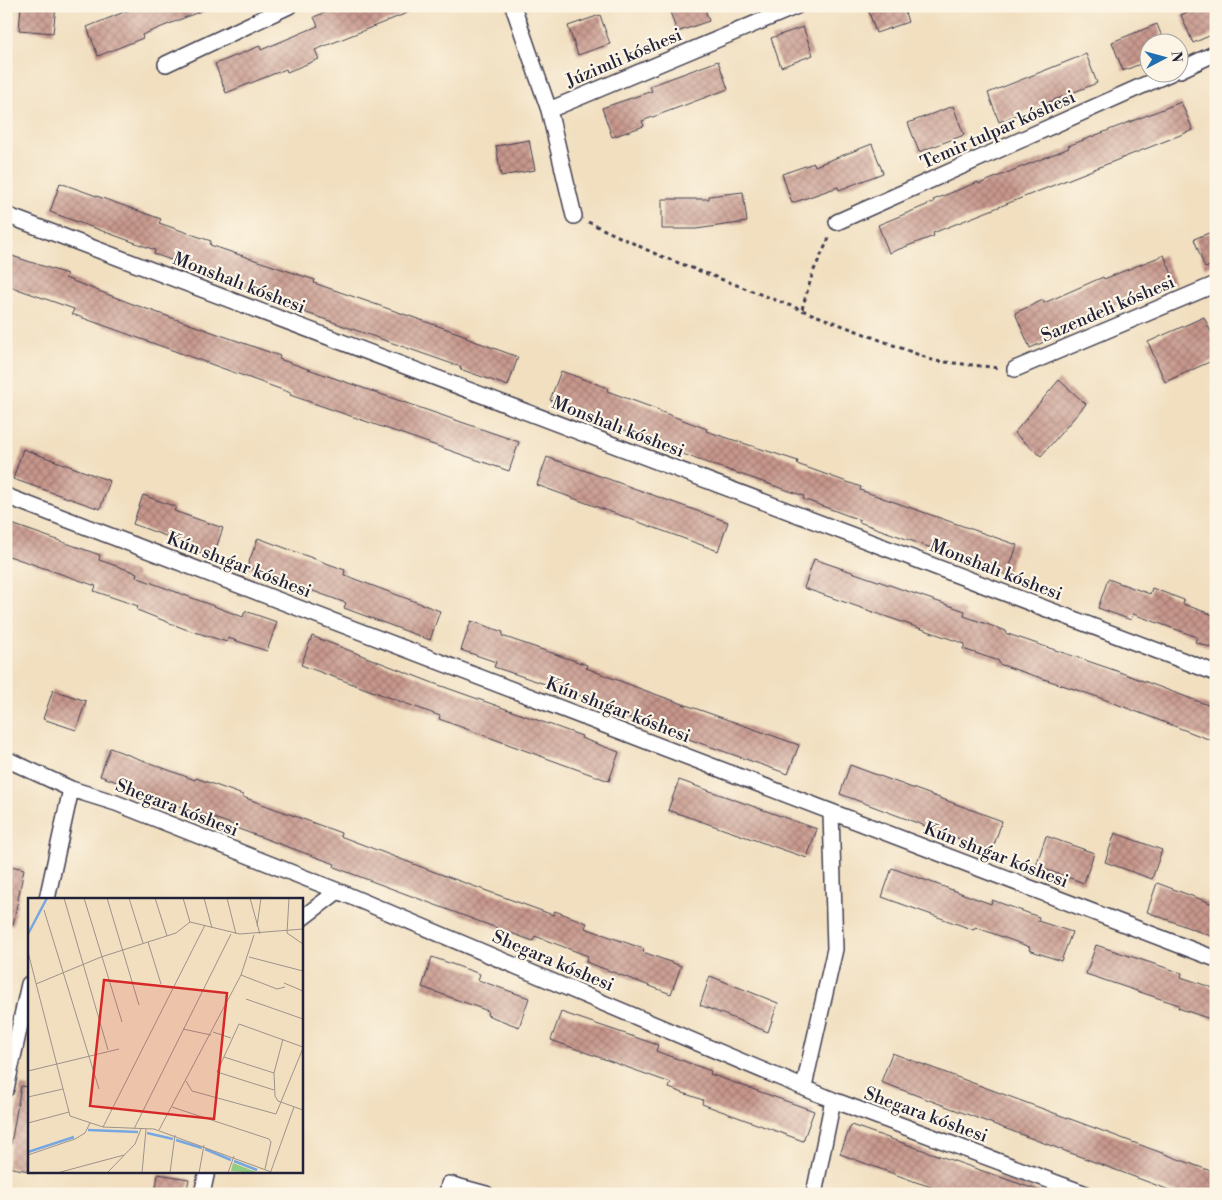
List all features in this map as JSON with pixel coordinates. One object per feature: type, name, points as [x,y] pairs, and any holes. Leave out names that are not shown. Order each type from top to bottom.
[{"type":"street","points":[[166,64],[290,6]]},
{"type":"street","points":[[513,6],[549,110],[574,216]]},
{"type":"street","name":"Júzimli kóshesi","points":[[549,110],[797,6]]},
{"type":"street","points":[[1190,66],[1216,54]]},
{"type":"street","name":"Temir tulpar kóshesi","points":[[837,222],[1151,82]]},
{"type":"street","name":"Monshalı kóshesi","points":[[6,215],[1216,673]]},
{"type":"street","name":"Sazendeli kóshesi","points":[[1015,369],[1216,284]]},
{"type":"street","name":"Kún shıǵar kóshesi","points":[[6,496],[1216,959]]},
{"type":"street","name":"Shegara kóshesi","points":[[6,759],[71,789],[116,803],[338,891],[804,1086],[833,1100],[1086,1194]]},
{"type":"street","points":[[47,898],[71,789]]},
{"type":"street","points":[[804,1086],[835,949],[832,812]]},
{"type":"street","points":[[302,918],[338,891]]},
{"type":"street","points":[[6,1089],[28,989]]},
{"type":"street","points":[[814,1194],[833,1100]]},
{"type":"street","points":[[202,1194],[207,1172]]},
{"type":"street","points":[[448,1189],[486,1194]]},
{"type":"path","points":[[574,216],[658,254],[935,361],[1015,369]]},
{"type":"path","points":[[802,309],[813,272],[837,222]]},
{"type":"building","points":[[21,6],[56,6],[53,33],[19,30]]},
{"type":"building","points":[[139,6],[211,7],[142,35],[143,38],[98,56],[87,27]]},
{"type":"building","points":[[340,6],[422,7],[315,50],[319,59],[287,72],[286,69],[226,93],[215,64],[260,46],[261,50],[318,26],[314,17]]},
{"type":"building","points":[[668,6],[704,6],[709,21],[677,32]]},
{"type":"building","points":[[867,6],[903,6],[908,22],[876,33]]},
{"type":"building","points":[[1201,6],[1216,6],[1216,33],[1193,43],[1190,32],[1188,32],[1181,15]]},
{"type":"building","points":[[600,15],[610,44],[578,55],[568,26]]},
{"type":"building","points":[[1157,24],[1160,32],[1140,32],[1140,64],[1123,71],[1112,42]]},
{"type":"building","points":[[803,27],[813,55],[781,67],[771,38]]},
{"type":"building","points":[[1086,54],[1097,83],[999,122],[988,93]]},
{"type":"building","points":[[718,61],[728,89],[642,121],[644,126],[612,137],[602,108],[652,91],[650,86]]},
{"type":"building","points":[[1181,102],[1193,130],[933,233],[934,236],[889,253],[878,225],[934,202],[933,200],[978,182],[979,184],[1069,148],[1068,146]]},
{"type":"building","points":[[953,106],[964,135],[919,152],[908,123]]},
{"type":"building","points":[[529,140],[535,170],[501,176],[496,146]]},
{"type":"building","points":[[872,144],[883,173],[839,190],[838,187],[792,203],[782,174],[814,163],[815,166]]},
{"type":"building","points":[[60,183],[161,219],[159,223],[211,241],[210,245],[315,280],[314,283],[467,336],[466,338],[518,357],[508,386],[460,369],[461,367],[304,312],[305,310],[204,275],[205,272],[154,254],[155,250],[50,212]]},
{"type":"building","points":[[743,192],[747,222],[696,229],[662,229],[662,199],[709,199],[709,196]]},
{"type":"building","points":[[1216,230],[1216,264],[1205,268],[1194,239]]},
{"type":"building","points":[[6,254],[67,274],[65,278],[280,356],[279,359],[519,442],[509,471],[290,395],[291,393],[72,314],[74,309],[6,285]]},
{"type":"building","points":[[1164,255],[1176,284],[1131,301],[1130,298],[1056,331],[1058,336],[1030,348],[1015,313],[1043,300],[1044,303],[1103,277],[1104,279]]},
{"type":"building","points":[[1204,317],[1216,343],[1216,359],[1165,382],[1148,342]]},
{"type":"building","points":[[561,371],[608,388],[607,391],[707,429],[706,431],[798,461],[797,464],[861,487],[860,490],[1017,545],[1007,575],[859,522],[860,520],[803,499],[804,496],[699,460],[649,441],[650,439],[601,422],[602,419],[550,400]]},
{"type":"building","points":[[1059,380],[1086,404],[1041,456],[1014,433]]},
{"type":"building","points":[[23,449],[110,481],[100,509],[13,479]]},
{"type":"building","points":[[547,457],[728,522],[718,551],[537,485]]},
{"type":"building","points":[[143,495],[176,507],[174,511],[223,528],[213,557],[181,546],[182,542],[133,524]]},
{"type":"building","points":[[6,522],[100,555],[99,560],[137,573],[136,577],[243,617],[245,611],[277,622],[267,651],[228,638],[227,642],[185,629],[137,610],[138,606],[94,591],[96,586],[6,555]]},
{"type":"building","points":[[258,538],[345,570],[344,575],[440,611],[430,640],[344,608],[346,603],[247,567]]},
{"type":"building","points":[[814,559],[965,611],[964,616],[1006,631],[1005,633],[1114,670],[1216,708],[1216,742],[1098,697],[999,664],[999,661],[963,649],[965,644],[804,588]]},
{"type":"building","points":[[1108,579],[1150,594],[1152,588],[1184,600],[1183,604],[1216,616],[1216,649],[1195,642],[1197,637],[1133,614],[1131,620],[1098,608]]},
{"type":"building","points":[[471,621],[503,632],[502,636],[587,665],[586,668],[649,692],[799,745],[788,774],[643,723],[592,703],[593,700],[494,667],[496,662],[461,650]]},
{"type":"building","points":[[312,636],[433,683],[582,736],[581,738],[619,752],[609,781],[439,719],[440,716],[301,665]]},
{"type":"building","points":[[53,690],[86,701],[76,730],[43,719]]},
{"type":"building","points":[[110,748],[195,780],[196,778],[243,795],[243,797],[341,833],[340,836],[432,871],[553,915],[555,911],[587,923],[585,928],[644,949],[643,952],[681,966],[671,994],[586,962],[588,956],[535,936],[533,941],[486,924],[334,867],[335,864],[233,827],[234,825],[136,791],[137,789],[100,776]]},
{"type":"building","points":[[850,765],[1002,821],[992,851],[840,794]]},
{"type":"building","points":[[679,780],[817,829],[807,858],[668,810]]},
{"type":"building","points":[[1115,833],[1162,850],[1152,879],[1105,862]]},
{"type":"building","points":[[1046,836],[1094,853],[1084,883],[1036,866]]},
{"type":"building","points":[[6,865],[24,869],[13,925],[6,925]]},
{"type":"building","points":[[892,868],[991,904],[992,900],[1039,917],[1038,921],[1072,932],[1061,961],[1029,950],[1030,947],[975,927],[974,930],[882,897]]},
{"type":"building","points":[[1157,883],[1216,905],[1216,938],[1147,912]]},
{"type":"building","points":[[1096,945],[1182,973],[1181,977],[1216,989],[1216,1021],[1178,1008],[1179,1005],[1086,974]]},
{"type":"building","points":[[432,957],[480,974],[478,980],[529,998],[519,1027],[487,1015],[488,1011],[422,987]]},
{"type":"building","points":[[710,976],[778,1003],[768,1032],[700,1005]]},
{"type":"building","points":[[561,1012],[658,1045],[656,1051],[711,1071],[710,1074],[814,1111],[803,1141],[702,1104],[703,1100],[669,1088],[671,1083],[551,1040]]},
{"type":"building","points":[[892,1053],[1216,1173],[1216,1194],[1180,1194],[881,1082]]},
{"type":"building","points":[[21,1086],[28,1087],[28,1171],[7,1167]]},
{"type":"building","points":[[851,1125],[1043,1192],[1043,1194],[952,1194],[916,1182],[840,1154]]},
{"type":"building","points":[[158,1174],[189,1179],[186,1194],[155,1194]]}]
